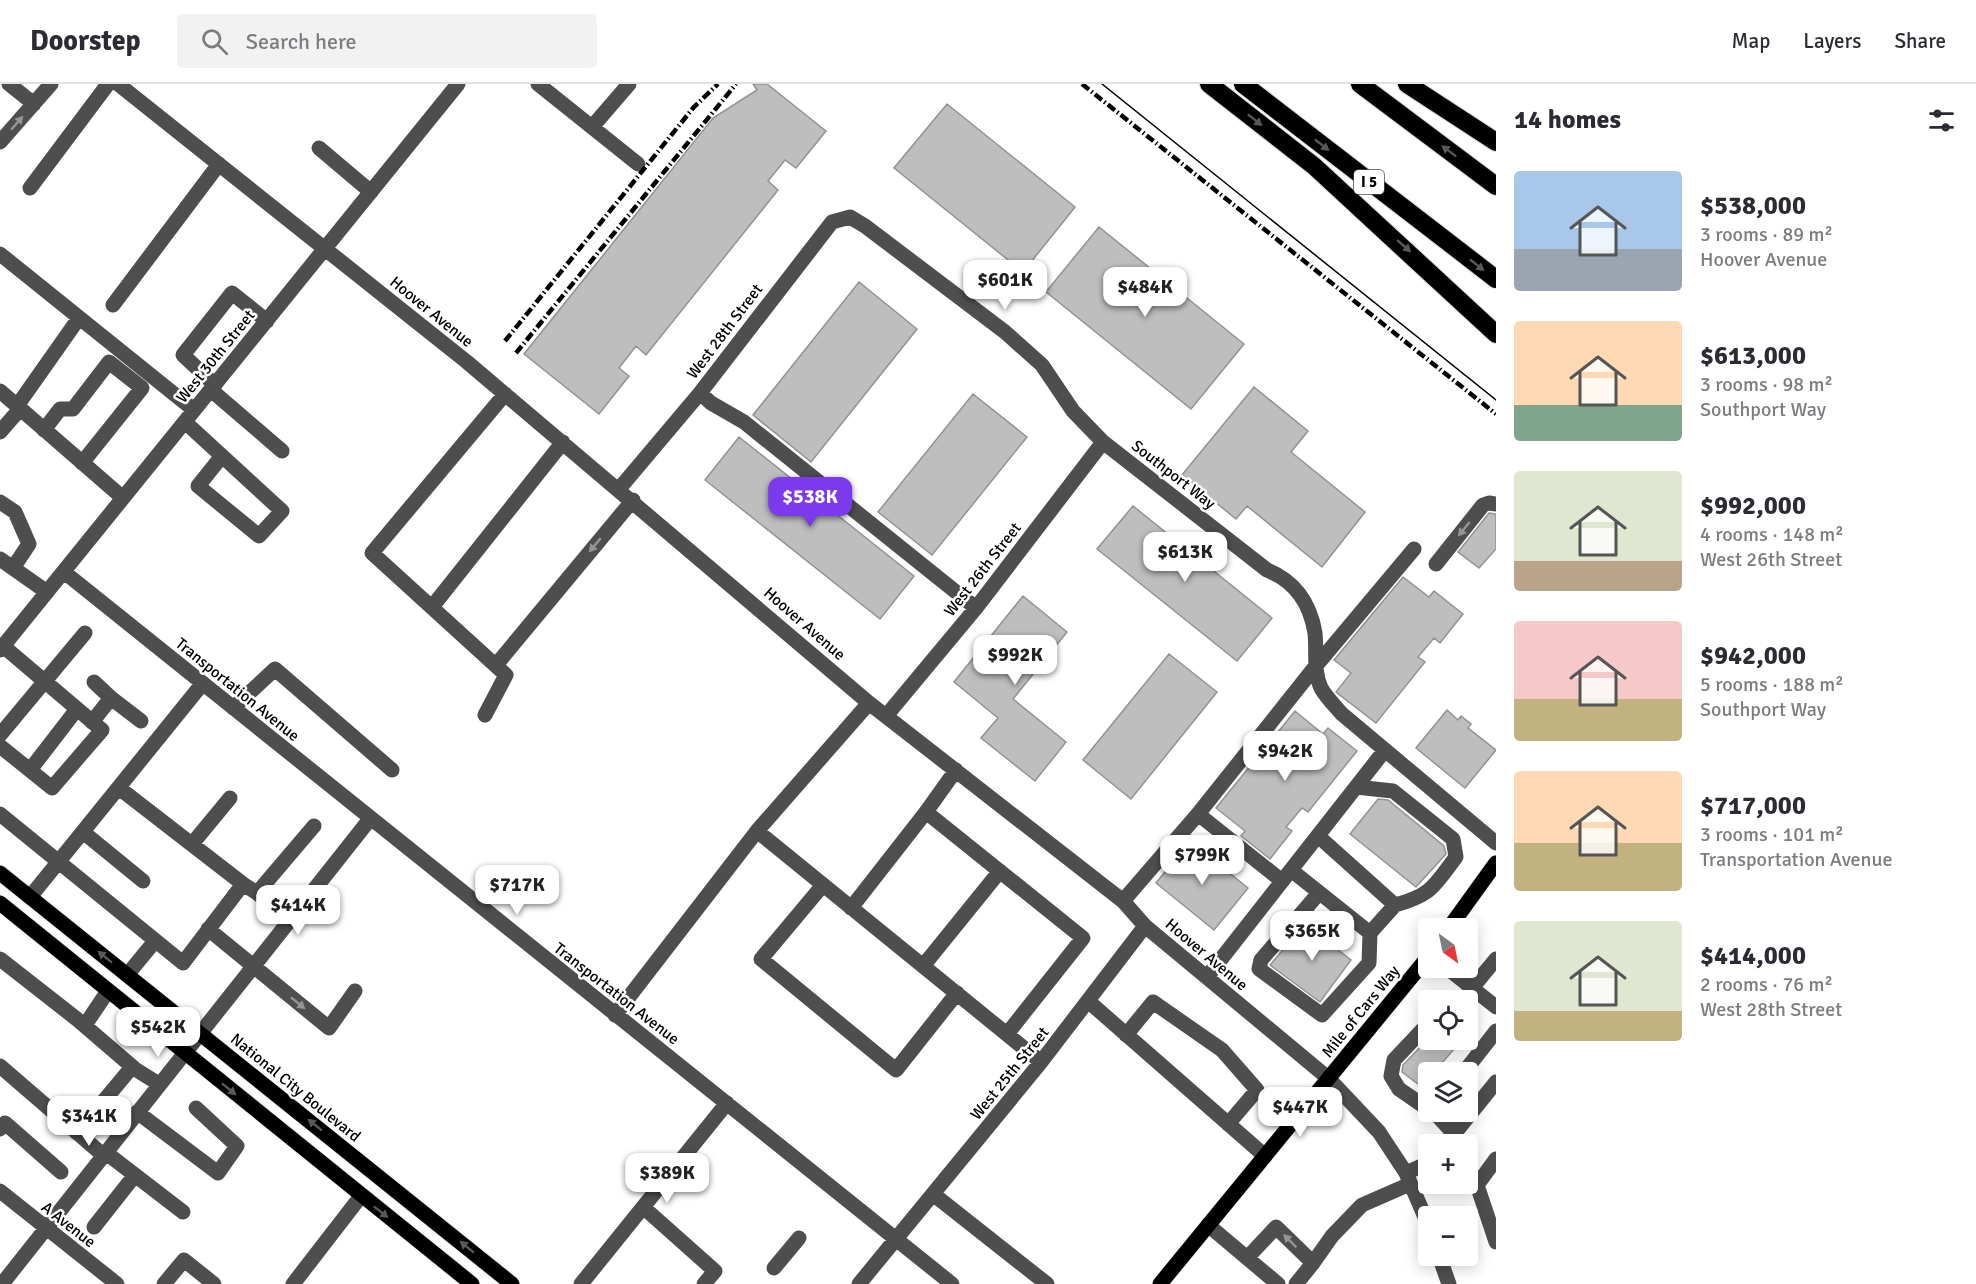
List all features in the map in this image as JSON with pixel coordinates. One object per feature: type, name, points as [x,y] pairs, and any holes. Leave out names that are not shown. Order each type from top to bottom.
[{"type":"highway","points":[[1209,84],[1314,166],[1496,334]]},
{"type":"highway","name":"I 5","points":[[1243,84],[1496,279]]},
{"type":"highway","points":[[1360,84],[1496,186]]},
{"type":"highway","points":[[1407,84],[1496,142]]},
{"type":"main road","points":[[1456,918],[1496,863]]},
{"type":"main road","name":"National City Boulevard","points":[[0,873],[512,1284]]},
{"type":"main road","points":[[0,903],[472,1284]]},
{"type":"main road","name":"Mile of Cars Way","points":[[1160,1284],[1418,969]]},
{"type":"street","points":[[9,84],[34,104]]},
{"type":"street","points":[[0,142],[51,84]]},
{"type":"street","points":[[30,188],[108,84]]},
{"type":"street","name":"Hoover Avenue","points":[[118,84],[505,394],[633,500],[869,703],[1123,901],[1145,926],[1328,1078],[1379,1132],[1408,1179],[1420,1206]]},
{"type":"street","name":"West 30th Street","points":[[2,648],[458,84]]},
{"type":"street","points":[[538,84],[638,164]]},
{"type":"street","points":[[592,127],[629,84]]},
{"type":"street","points":[[320,148],[371,192]]},
{"type":"street","points":[[113,306],[219,164]]},
{"type":"street","name":"West 28th Street","points":[[619,489],[700,393],[832,222],[850,218],[865,226]]},
{"type":"street","name":"Southport Way","points":[[865,226],[1005,332],[1042,364],[1073,411],[1103,442],[1268,570],[1286,578],[1305,601],[1315,634],[1315,667],[1322,689],[1342,714],[1496,843]]},
{"type":"street","points":[[0,254],[79,318],[189,416],[222,456],[282,511],[260,536],[198,486],[222,456]]},
{"type":"street","points":[[267,321],[232,293],[183,356],[282,451]]},
{"type":"street","points":[[0,432],[19,408],[79,318]]},
{"type":"street","points":[[44,429],[60,409],[74,409],[109,362],[142,388],[82,463]]},
{"type":"street","points":[[0,391],[123,498]]},
{"type":"street","points":[[700,393],[711,403],[744,422],[976,608]]},
{"type":"street","points":[[485,715],[506,675],[372,553],[505,394]]},
{"type":"street","points":[[432,607],[563,442]]},
{"type":"street","name":"West 26th Street","points":[[886,716],[976,608],[1103,442]]},
{"type":"street","points":[[496,665],[633,500]]},
{"type":"street","points":[[0,502],[15,512],[29,544],[6,563],[47,592]]},
{"type":"street","points":[[1436,564],[1483,506],[1489,503],[1496,504]]},
{"type":"street","points":[[1123,901],[1198,814],[1315,667],[1414,549]]},
{"type":"street","name":"Transportation Avenue","points":[[64,572],[615,1015],[728,1102],[952,1284]]},
{"type":"street","points":[[0,735],[85,633]]},
{"type":"street","points":[[0,746],[52,788],[102,730],[2,648]]},
{"type":"street","points":[[233,708],[275,669],[392,770]]},
{"type":"street","points":[[94,682],[141,721]]},
{"type":"street","points":[[30,897],[203,683]]},
{"type":"street","points":[[92,722],[111,698]]},
{"type":"street","points":[[615,1015],[757,831],[869,703]]},
{"type":"street","points":[[30,770],[77,709]]},
{"type":"street","points":[[1207,977],[1385,750]]},
{"type":"street","points":[[851,908],[956,770]]},
{"type":"street","points":[[1319,893],[1261,960],[1259,969],[1322,1015],[1369,963],[1370,933],[1395,905],[1419,899],[1434,886],[1456,857],[1454,839],[1393,791],[1356,787]]},
{"type":"street","points":[[119,788],[290,919]]},
{"type":"street","points":[[192,844],[230,798]]},
{"type":"street","points":[[926,812],[1083,938],[1006,1034]]},
{"type":"street","points":[[0,814],[183,963],[243,884]]},
{"type":"street","points":[[1198,814],[1287,876],[1319,893],[1370,933]]},
{"type":"street","points":[[2,1284],[370,819]]},
{"type":"street","points":[[257,893],[314,826]]},
{"type":"street","points":[[757,831],[1041,1062]]},
{"type":"street","points":[[83,832],[143,881]]},
{"type":"street","points":[[1318,836],[1395,905]]},
{"type":"street","points":[[922,966],[1000,871]]},
{"type":"street","points":[[824,885],[761,959],[896,1070],[957,993]]},
{"type":"street","name":"West 25th Street","points":[[859,1284],[1041,1062],[1145,926]]},
{"type":"street","points":[[208,929],[329,1028],[355,991]]},
{"type":"street","points":[[127,975],[155,941]]},
{"type":"street","points":[[1475,990],[1496,958]]},
{"type":"street","points":[[0,959],[85,1025],[132,1067],[159,1084]]},
{"type":"street","points":[[1457,978],[1468,990]]},
{"type":"street","points":[[85,1025],[108,991]]},
{"type":"street","points":[[1478,997],[1496,1007]]},
{"type":"street","points":[[1088,1001],[1265,1155]]},
{"type":"street","points":[[1126,1035],[1153,1002],[1222,1050],[1257,1090],[1228,1124]]},
{"type":"street","points":[[1472,1062],[1496,1031]]},
{"type":"street","points":[[1418,1035],[1394,1060],[1391,1076],[1399,1089],[1418,1102]]},
{"type":"street","points":[[0,1066],[77,1134],[183,1212]]},
{"type":"street","points":[[77,1134],[132,1067]]},
{"type":"street","points":[[1454,1134],[1496,1082]]},
{"type":"street","points":[[581,1284],[728,1102]]},
{"type":"street","points":[[137,1112],[218,1173],[237,1146],[196,1108]]},
{"type":"street","points":[[3,1126],[61,1172]]},
{"type":"street","points":[[1496,1159],[1477,1185],[1496,1242]]},
{"type":"street","points":[[1296,1284],[1332,1236],[1362,1205],[1418,1171]]},
{"type":"street","points":[[94,1227],[135,1175]]},
{"type":"street","name":"A Avenue","points":[[0,1191],[117,1284]]},
{"type":"street","points":[[933,1194],[1047,1284]]},
{"type":"street","points":[[293,1284],[361,1196]]},
{"type":"street","points":[[643,1207],[714,1271],[705,1284]]},
{"type":"street","points":[[1208,1225],[1276,1283]]},
{"type":"street","points":[[1247,1258],[1276,1227],[1313,1263]]},
{"type":"street","points":[[774,1268],[799,1238]]},
{"type":"street","points":[[164,1284],[184,1260],[214,1284]]},
{"type":"street","points":[[1442,1266],[1446,1283]]},
{"type":"building","points":[[753,84],[767,84],[826,131],[796,168],[785,160],[768,181],[778,190],[646,355],[636,346],[619,368],[629,376],[599,414],[524,354],[713,118],[757,90]]},
{"type":"building","points":[[947,104],[1075,207],[1023,272],[894,168]]},
{"type":"building","points":[[1099,227],[1244,344],[1191,409],[1046,292]]},
{"type":"building","points":[[859,282],[917,329],[811,462],[753,415]]},
{"type":"building","points":[[1254,387],[1308,431],[1291,452],[1365,512],[1322,567],[1247,506],[1236,519],[1182,475]]},
{"type":"building","points":[[973,394],[1027,437],[932,555],[878,512]]},
{"type":"building","points":[[739,437],[914,576],[880,619],[705,480]]},
{"type":"building","points":[[1133,506],[1272,618],[1237,661],[1097,549]]},
{"type":"building","points":[[1489,513],[1496,514],[1496,549],[1479,568],[1458,552]]},
{"type":"building","points":[[1403,577],[1429,597],[1434,591],[1463,614],[1440,643],[1434,638],[1418,657],[1425,662],[1376,723],[1336,692],[1351,673],[1334,660]]},
{"type":"building","points":[[1023,596],[1067,632],[1013,699],[1066,742],[1035,781],[981,738],[998,718],[954,682]]},
{"type":"building","points":[[1169,654],[1217,692],[1131,799],[1083,760]]},
{"type":"building","points":[[1447,710],[1458,720],[1461,716],[1471,724],[1468,728],[1496,750],[1465,788],[1416,748]]},
{"type":"building","points":[[1295,711],[1323,734],[1328,728],[1357,751],[1308,812],[1302,808],[1286,827],[1292,831],[1270,859],[1241,836],[1245,831],[1216,808]]},
{"type":"building","points":[[1378,799],[1388,800],[1444,846],[1446,854],[1416,887],[1350,834]]},
{"type":"building","points":[[1190,841],[1248,888],[1214,930],[1156,883]]},
{"type":"building","points":[[1308,921],[1332,940],[1329,943],[1351,960],[1320,1002],[1270,965]]},
{"type":"building","points":[[1418,1049],[1453,1050],[1443,1062],[1418,1062],[1418,1084],[1402,1072],[1403,1065]]},
{"type":"tram line","points":[[1102,84],[1496,400]]},
{"type":"railway","points":[[505,341],[694,107],[718,84]]},
{"type":"railway","points":[[516,353],[736,84]]},
{"type":"railway","points":[[1082,84],[1496,414]]}]
